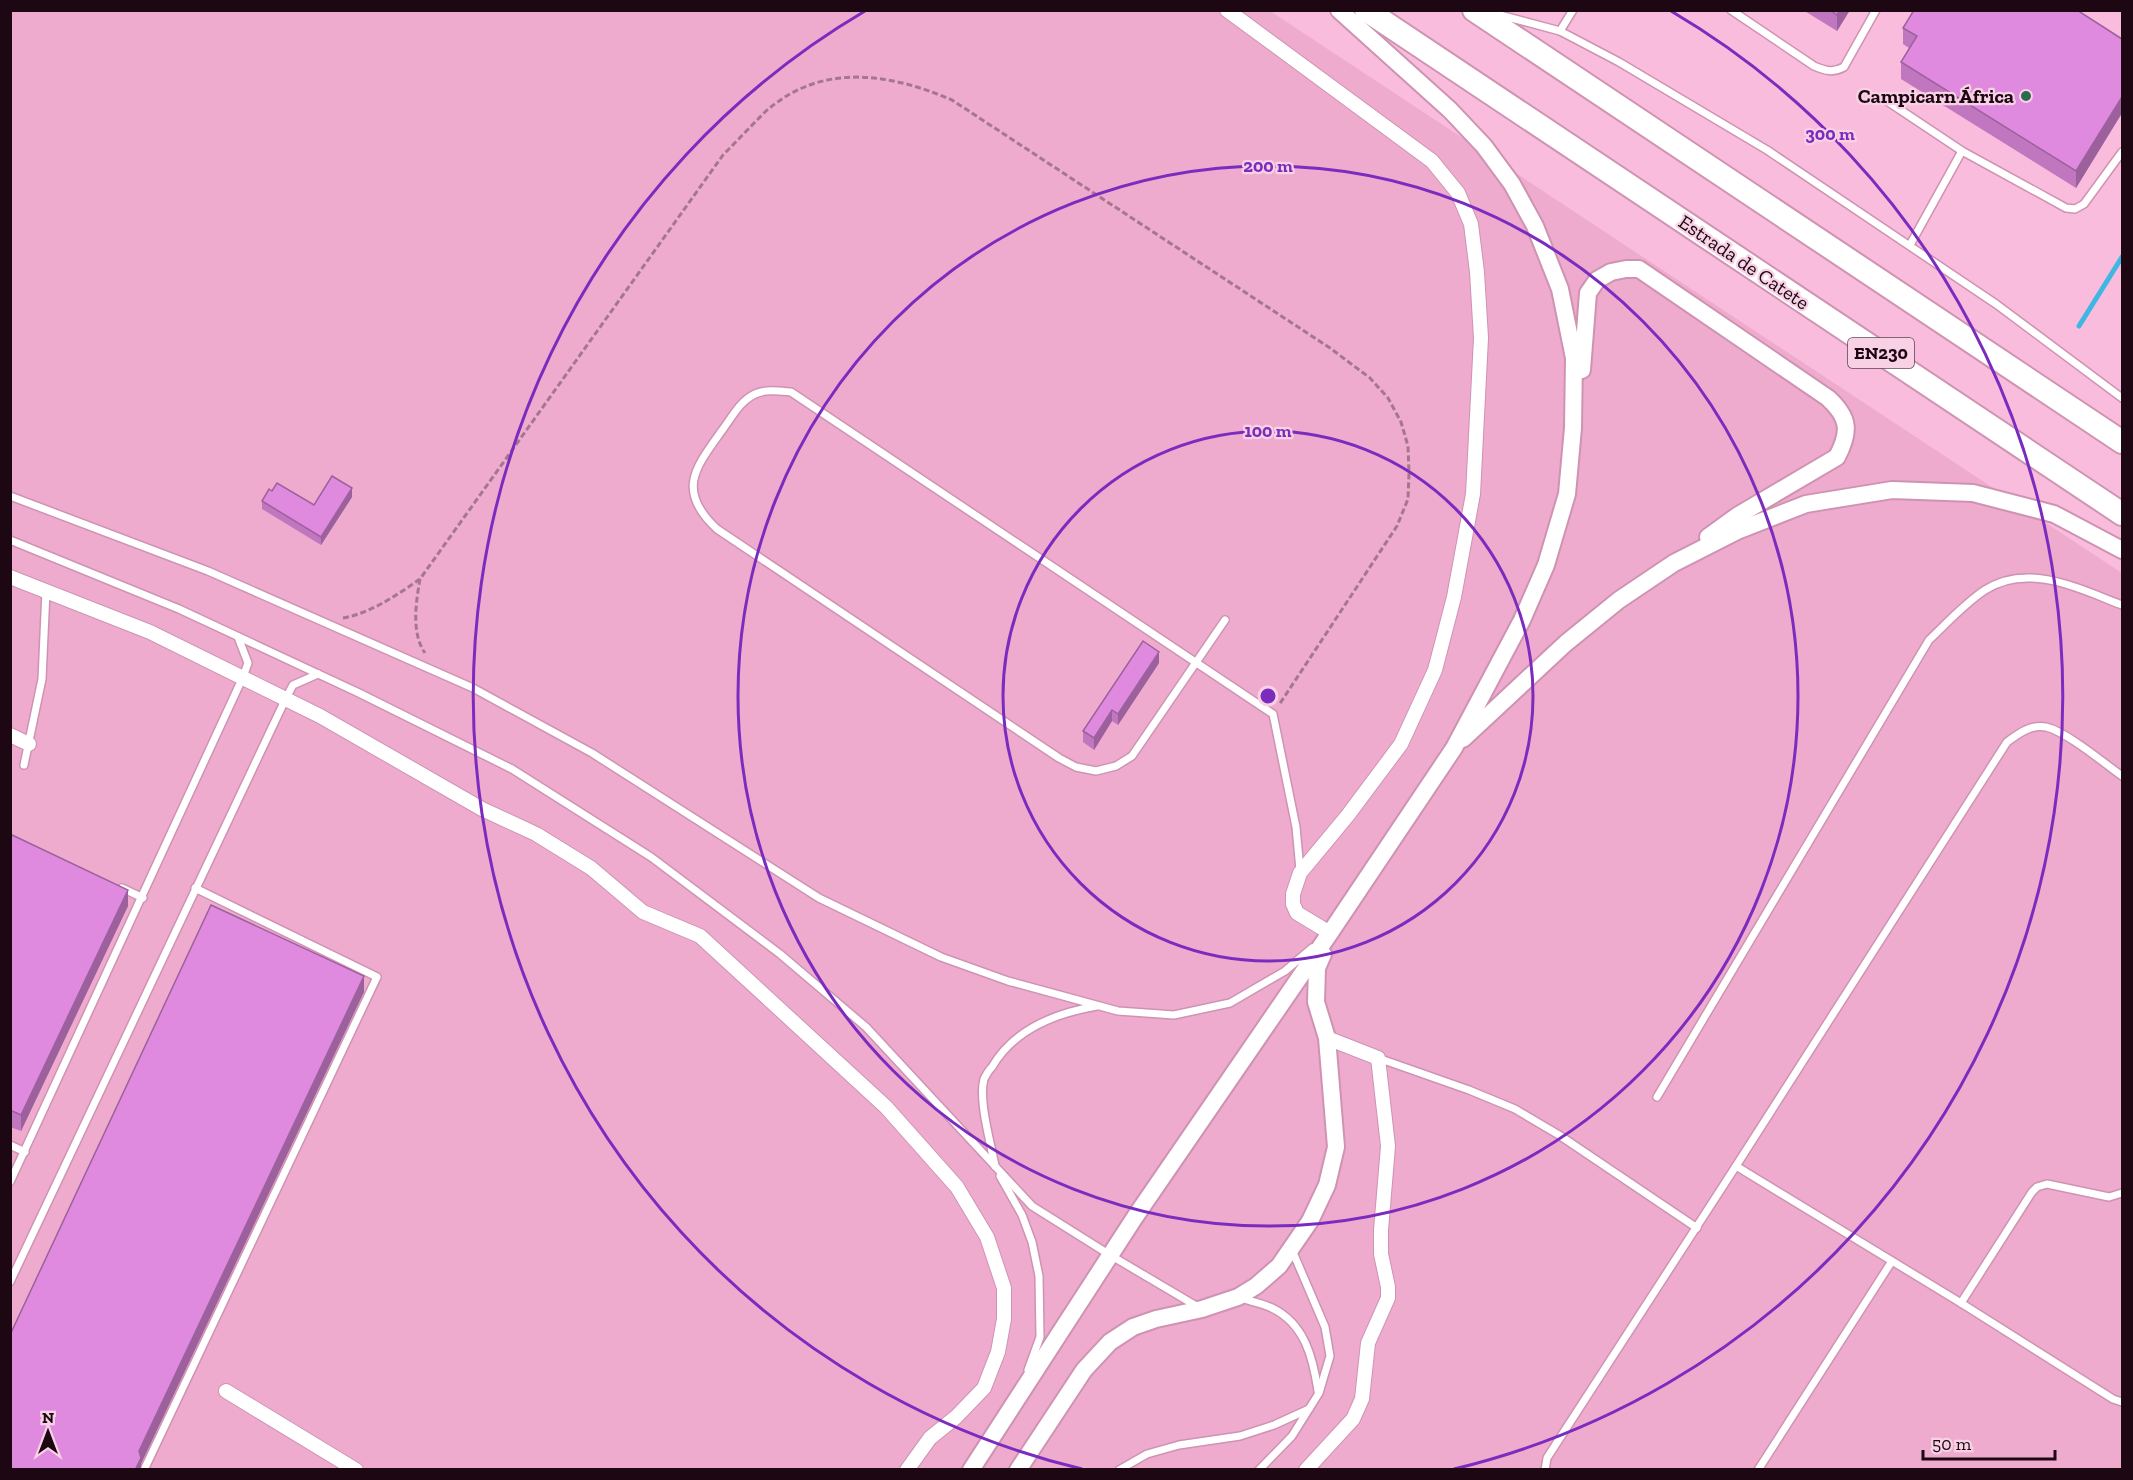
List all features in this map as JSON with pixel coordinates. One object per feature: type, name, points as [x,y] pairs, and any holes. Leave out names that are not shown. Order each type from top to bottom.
[{"type":"highway","name":"Estrada de Catete","points":[[1366,10],[2122,514]]},
{"type":"highway","points":[[1474,10],[2122,442]]},
{"type":"street","points":[[1227,10],[1432,161],[1458,193],[1471,224],[1477,272],[1481,338],[1473,495],[1454,597],[1435,670],[1401,744],[1348,815],[1300,873],[1293,894],[1293,904],[1297,913],[1330,933]]},
{"type":"street","points":[[1339,10],[1442,103],[1484,146],[1512,184],[1535,226],[1560,289],[1574,358],[1573,428],[1567,494]]},
{"type":"street","points":[[971,1470],[1110,1255],[1454,748],[1522,620],[1546,565],[1567,494],[1580,416],[1588,294],[1597,280],[1611,272],[1626,268],[1639,269],[1840,408],[1847,424],[1846,441],[1837,457],[1737,516],[1619,600],[1566,643],[1454,748]]},
{"type":"street","points":[[1674,563],[1737,531],[1806,504],[1892,490],[1973,493],[2054,514],[2122,550]]},
{"type":"street","points":[[10,577],[150,632],[286,698],[482,809],[536,834],[591,868],[643,912],[700,936],[886,1107],[957,1187],[987,1237],[1004,1288],[1004,1319],[998,1352],[984,1388],[956,1417],[930,1438],[907,1470]]},
{"type":"street","points":[[10,735],[28,744]]},
{"type":"street","points":[[1018,1470],[1084,1370],[1110,1342],[1133,1327],[1238,1297],[1256,1286],[1279,1266],[1310,1221],[1327,1185],[1336,1147],[1327,1038],[1316,1002],[1317,968],[1330,933]]},
{"type":"street","points":[[1306,1470],[1353,1419],[1362,1399],[1368,1343],[1388,1298],[1382,1254],[1382,1230],[1388,1146],[1378,1059],[1327,1038]]},
{"type":"street","points":[[226,1391],[356,1470]]},
{"type":"lane","points":[[1483,10],[1560,31],[1618,62],[1767,150],[1996,304],[2122,398]]},
{"type":"lane","points":[[1560,31],[1573,10]]},
{"type":"lane","points":[[1731,10],[1814,66],[1826,71],[1836,71],[1844,67],[1876,10]]},
{"type":"lane","points":[[1884,99],[1962,151],[2066,208],[2075,209],[2084,204],[2122,152]]},
{"type":"lane","points":[[1910,245],[1962,151]]},
{"type":"lane","points":[[1225,620],[1197,662],[1132,756],[1116,766],[1096,771],[1076,767],[1059,758],[717,529],[704,516],[695,501],[692,484],[698,464],[740,405],[754,394],[772,390],[792,392],[1197,662],[1273,714],[1296,827],[1300,873]]},
{"type":"lane","points":[[10,496],[208,571],[473,688],[592,753],[819,898],[941,957],[1008,981],[1118,1011],[1174,1015],[1230,1003],[1285,972],[1330,933]]},
{"type":"lane","points":[[10,540],[179,609],[512,769],[651,857],[780,954],[866,1027],[1032,1206],[1202,1309]]},
{"type":"lane","points":[[1657,1097],[1929,639],[1985,590],[2010,578],[2045,578],[2122,605]]},
{"type":"lane","points":[[24,765],[42,679],[46,591]]},
{"type":"lane","points":[[10,1182],[243,677],[248,663],[238,637]]},
{"type":"lane","points":[[10,1282],[286,698],[293,685],[318,674]]},
{"type":"lane","points":[[1545,1470],[1547,1458],[1697,1228],[2007,742],[2024,730],[2045,727],[2060,733],[2122,776]]},
{"type":"lane","points":[[112,884],[143,898]]},
{"type":"lane","points":[[144,1470],[377,977],[195,888]]},
{"type":"lane","points":[[1018,1397],[1040,1336],[1039,1276],[1032,1242],[1022,1215],[994,1167],[984,1107],[984,1079],[998,1056],[1016,1038],[1042,1022],[1071,1010],[1100,1006]]},
{"type":"lane","points":[[1378,1059],[1469,1090],[1515,1109],[1559,1135],[1697,1228]]},
{"type":"lane","points":[[10,1145],[25,1152]]},
{"type":"lane","points":[[1736,1166],[2113,1399],[2122,1402]]},
{"type":"lane","points":[[1961,1303],[2037,1187],[2047,1185],[2109,1197],[2122,1193]]},
{"type":"lane","points":[[1259,1470],[1292,1436],[1309,1409],[1318,1392],[1330,1356],[1325,1327],[1291,1248]]},
{"type":"lane","points":[[1758,1470],[1892,1261]]},
{"type":"lane","points":[[1238,1297],[1272,1308],[1293,1324],[1304,1338],[1314,1361],[1318,1392]]},
{"type":"lane","points":[[1119,1470],[1147,1454],[1179,1445],[1240,1436],[1274,1425],[1309,1409]]},
{"type":"path","points":[[316,620],[346,617],[376,606],[399,594],[420,579],[723,155],[766,111],[791,94],[824,81],[856,76],[889,79],[921,86],[952,100],[1330,348],[1370,378],[1388,398],[1401,422],[1408,446],[1408,500],[1397,526],[1273,714]]},
{"type":"path","points":[[420,579],[416,603],[420,646],[438,673]]},
{"type":"shaded area","points":[[10,11],[1270,11],[2122,573],[2122,1469],[11,1469]]},
{"type":"building","name":"Campicarn África","points":[[1914,10],[2077,10],[2122,39],[2122,97],[2076,171],[1901,62],[1917,36],[1903,28]]},
{"type":"building","points":[[332,476],[352,488],[321,537],[262,501],[269,489],[272,491],[277,483],[314,505]]},
{"type":"building","points":[[1143,641],[1159,652],[1118,714],[1112,710],[1094,738],[1083,731]]},
{"type":"building","points":[[10,834],[128,890],[21,1115],[10,1110]]},
{"type":"building","points":[[211,905],[364,976],[139,1451],[141,1458],[135,1470],[10,1470],[10,1335]]},
{"type":"waterway","points":[[2079,326],[2122,257]]},
{"type":"place","name":"Campicarn África","points":[[2026,96]]}]
